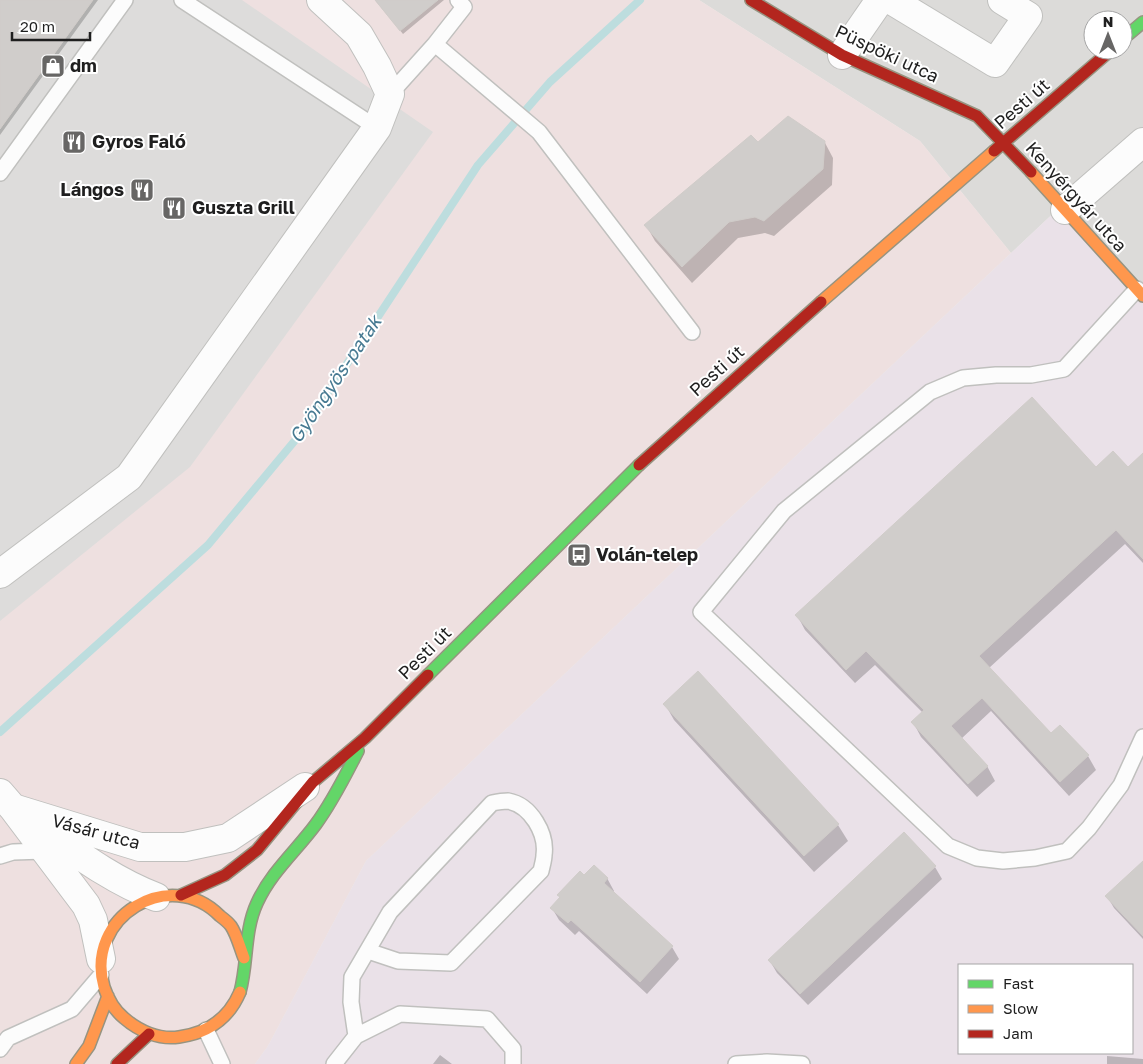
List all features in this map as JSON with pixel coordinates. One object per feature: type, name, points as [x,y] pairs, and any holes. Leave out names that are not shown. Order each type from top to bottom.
[{"type":"main road","name":"Püspöki utca","points":[[752,0],[842,55],[977,116],[1003,144]]},
{"type":"main road","points":[[1133,30],[1143,22]]},
{"type":"main road","name":"Pesti út","points":[[365,738],[324,811],[289,858],[265,886],[250,920],[244,958],[243,980],[236,1000],[229,1012],[206,1030],[192,1036],[178,1038],[163,1038],[148,1034],[124,1019],[114,1009],[108,996],[101,967],[105,942],[112,928],[123,915],[133,907],[226,875],[257,850],[313,782],[365,738],[653,451],[816,306],[1100,60]]},
{"type":"main road","name":"Kenyérgyár utca","points":[[1003,144],[1045,187],[1140,292]]},
{"type":"main road","name":"Pesti út","points":[[168,896],[206,902],[227,919],[241,944],[244,958]]},
{"type":"main road","points":[[76,1064],[89,1046],[108,996]]},
{"type":"main road","points":[[117,1064],[148,1034]]},
{"type":"street","points":[[0,574],[129,477],[377,128],[390,94],[377,66],[359,35],[321,0]]},
{"type":"street","points":[[842,55],[880,0]]},
{"type":"street","points":[[891,0],[995,63],[1028,16],[1002,0]]},
{"type":"street","points":[[1065,210],[1143,142]]},
{"type":"street","name":"Vásár utca","points":[[5,799],[140,847],[185,847],[228,838],[313,782]]},
{"type":"street","name":"Vásár utca","points":[[5,799],[86,905],[93,920],[101,967]]},
{"type":"street","name":"Vásár utca","points":[[5,799],[106,873],[132,888],[168,896]]},
{"type":"lane","points":[[0,173],[124,0]]},
{"type":"lane","points":[[182,0],[377,128]]},
{"type":"lane","points":[[390,94],[464,8],[458,0]]},
{"type":"lane","points":[[435,44],[539,132],[692,332]]},
{"type":"lane","points":[[1140,292],[1064,369],[1031,375],[996,375],[963,378],[930,392],[784,511],[702,612],[948,846],[977,858],[1003,861],[1035,858],[1066,851],[1089,828],[1121,785],[1143,737]]},
{"type":"lane","points":[[356,1036],[351,1002],[352,977],[390,912],[492,803],[508,801],[520,805],[530,814],[543,839],[545,854],[541,871],[450,963],[398,961],[368,951]]},
{"type":"lane","points":[[0,856],[13,852],[44,851]]},
{"type":"lane","points":[[3,1038],[72,1008],[101,967]]},
{"type":"lane","points":[[334,1064],[356,1036],[400,1014],[487,1019],[513,1049],[513,1064]]},
{"type":"lane","points":[[206,1030],[222,1064]]},
{"type":"lane","points":[[736,1064],[767,1062],[802,1064]]},
{"type":"shaded area","points":[[0,0],[699,0],[920,141],[1011,253],[366,861],[268,1046],[255,1064],[0,1064]]},
{"type":"shaded area","points":[[93,0],[242,0],[433,132],[190,467],[0,621],[0,129]]},
{"type":"shaded area","points":[[699,0],[1143,0],[1143,296],[1061,206],[1011,253],[920,141]]},
{"type":"shaded area","points":[[1061,206],[1143,296],[1143,1064],[255,1064],[268,1046],[366,861]]},
{"type":"building","points":[[0,0],[93,0],[0,129]]},
{"type":"building","points":[[375,0],[438,0],[400,31]]},
{"type":"building","points":[[788,116],[825,141],[823,169],[764,221],[755,217],[729,222],[682,267],[644,225],[751,135],[758,142]]},
{"type":"building","points":[[1032,397],[1096,467],[1113,451],[1128,467],[1143,453],[1143,559],[1116,530],[979,656],[1051,733],[1060,725],[1089,755],[1060,782],[982,698],[951,726],[988,766],[968,784],[911,722],[924,710],[866,651],[846,670],[795,615]]},
{"type":"building","points":[[698,671],[839,824],[804,856],[663,704]]},
{"type":"building","points":[[904,832],[936,866],[800,994],[768,960]]},
{"type":"building","points":[[1143,861],[1143,936],[1105,896]]},
{"type":"building","points":[[594,865],[608,878],[604,883],[673,946],[640,982],[571,920],[568,923],[550,908],[560,897],[557,895],[580,871],[584,875]]},
{"type":"waterway","name":"Gyöngyös-patak","points":[[0,732],[208,545],[302,432],[478,165],[550,82],[640,0]]},
{"type":"traffic: fast","points":[[1133,30],[1143,22]]},
{"type":"traffic: fast","points":[[428,675],[639,465]]},
{"type":"traffic: fast","points":[[240,992],[250,925],[257,903],[269,881],[309,834],[322,815],[358,751]]},
{"type":"traffic: slow","points":[[821,302],[994,151]]},
{"type":"traffic: slow","points":[[1031,172],[1143,296]]},
{"type":"traffic: slow","points":[[240,992],[224,1017],[208,1028],[179,1037],[157,1036],[136,1027],[114,1008],[104,987],[101,962],[107,939],[119,920],[136,906],[156,898],[178,896],[200,902],[227,922],[235,933],[244,958]]},
{"type":"traffic: slow","points":[[76,1064],[89,1046],[108,996]]},
{"type":"traffic: jam","points":[[751,0],[842,55],[977,116],[1031,172]]},
{"type":"traffic: jam","points":[[994,151],[1099,60]]},
{"type":"traffic: jam","points":[[639,465],[821,302]]},
{"type":"traffic: jam","points":[[181,895],[225,875],[257,850],[313,782],[365,738],[428,675]]},
{"type":"traffic: jam","points":[[117,1064],[149,1034]]},
{"type":"place","name":"dm","points":[[53,66]]},
{"type":"place","name":"Gyros Faló","points":[[74,142]]},
{"type":"place","name":"Lángos","points":[[142,190]]},
{"type":"place","name":"Guszta Grill","points":[[174,208]]},
{"type":"place","name":"Volán-telep","points":[[579,555]]}]
